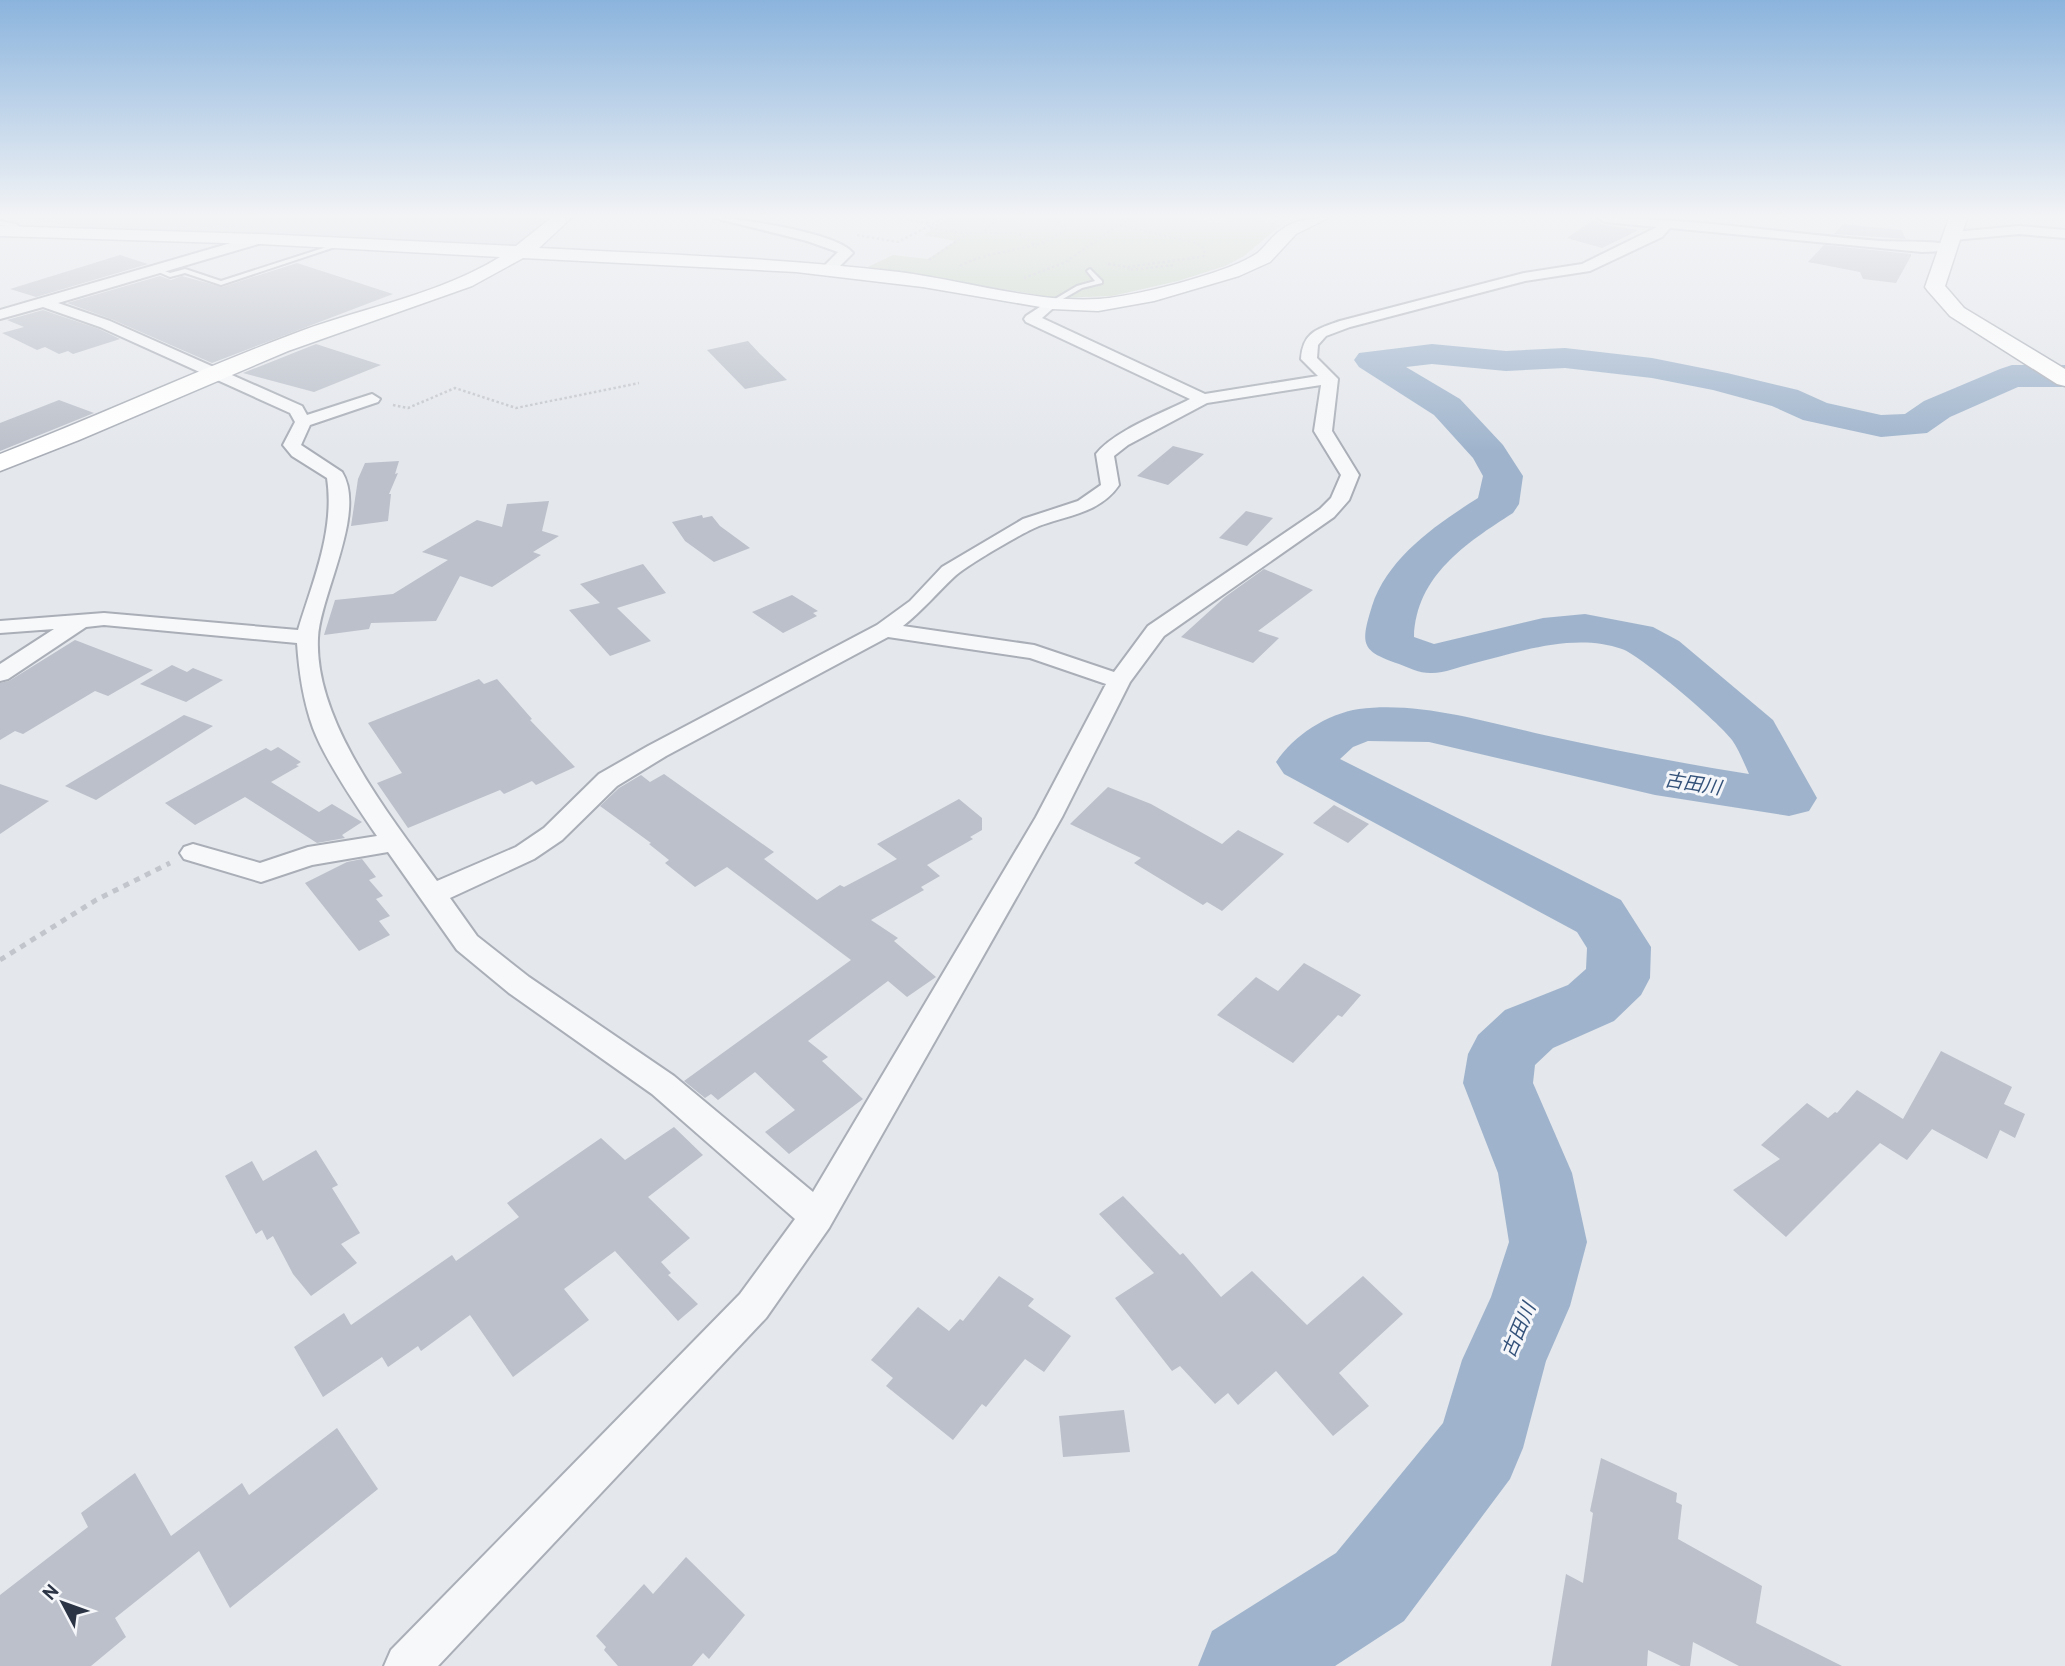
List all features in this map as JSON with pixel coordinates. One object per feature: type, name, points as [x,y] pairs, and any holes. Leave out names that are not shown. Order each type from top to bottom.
[{"type":"main road","points":[[0,463],[282,345],[424,296]]},
{"type":"main road","points":[[1004,296],[1052,303],[1098,305],[1148,296]]},
{"type":"main road","points":[[1942,296],[1957,313],[2065,379]]},
{"type":"street","points":[[0,316],[70,296]]},
{"type":"street","points":[[1330,379],[1310,359],[1310,344],[1321,333],[1452,296]]},
{"type":"street","points":[[45,303],[105,324],[296,410],[303,422]]},
{"type":"street","points":[[1052,303],[1031,319],[1203,399]]},
{"type":"street","points":[[432,895],[525,853],[553,834],[608,780],[657,751],[885,630],[917,604],[949,570],[1030,523],[1085,505],[1104,493],[1110,485],[1105,454],[1122,441],[1203,399],[1330,379]]},
{"type":"street","points":[[407,1666],[753,1306],[817,1216],[1049,817],[1119,681],[1156,631],[1327,513],[1340,500],[1350,475],[1323,432],[1330,379]]},
{"type":"street","points":[[372,399],[303,422],[292,444],[298,452],[336,476],[339,495],[332,552],[307,637],[312,684],[326,730],[369,806],[467,943],[519,985],[663,1085],[817,1216]]},
{"type":"street","points":[[0,627],[104,619],[307,637]]},
{"type":"street","points":[[0,674],[81,621]]},
{"type":"street","points":[[885,630],[1034,652],[1119,681]]},
{"type":"street","points":[[193,853],[261,873],[308,856],[396,842]]},
{"type":"lane","points":[[1052,303],[1067,296]]},
{"type":"path","points":[[372,399],[408,408],[455,388],[516,408],[639,383]]},
{"type":"path","points":[[0,960],[96,900],[193,853]]},
{"type":"green space","points":[[1043,296],[1113,296],[1112,296],[1057,298]]},
{"type":"building","points":[[92,296],[388,296],[212,363],[67,303]]},
{"type":"building","points":[[43,310],[120,339],[73,354],[68,351],[59,354],[45,347],[37,350],[2,333],[24,327],[7,320]]},
{"type":"building","points":[[748,341],[787,380],[745,389],[707,350]]},
{"type":"building","points":[[316,344],[381,365],[314,392],[243,373]]},
{"type":"building","points":[[59,400],[94,413],[0,451],[0,423]]},
{"type":"building","points":[[1173,446],[1204,454],[1168,485],[1137,476]]},
{"type":"building","points":[[399,461],[395,474],[398,473],[389,494],[388,521],[351,526],[358,479],[365,463]]},
{"type":"building","points":[[549,501],[542,531],[559,536],[533,552],[541,555],[492,587],[460,576],[436,621],[371,623],[369,629],[324,635],[335,600],[393,594],[448,560],[422,552],[477,520],[502,527],[507,504]]},
{"type":"building","points":[[1246,511],[1273,518],[1247,546],[1219,538]]},
{"type":"building","points":[[702,515],[703,518],[712,516],[720,526],[750,548],[714,562],[685,541],[672,522]]},
{"type":"building","points":[[643,564],[666,593],[617,608],[651,641],[610,656],[569,610],[600,603],[580,584]]},
{"type":"building","points":[[1264,569],[1313,590],[1258,631],[1279,638],[1253,663],[1181,637],[1225,597]]},
{"type":"building","points":[[792,595],[818,611],[813,613],[817,616],[783,633],[752,612]]},
{"type":"building","points":[[75,640],[153,670],[108,696],[95,691],[23,734],[15,731],[0,740],[0,683],[9,681]]},
{"type":"building","points":[[172,665],[187,672],[193,668],[223,680],[186,702],[140,684]]},
{"type":"building","points":[[479,679],[484,684],[497,679],[532,719],[530,720],[575,767],[536,785],[532,781],[504,794],[500,790],[408,828],[377,783],[402,773],[368,723]]},
{"type":"building","points":[[184,715],[213,726],[96,800],[65,786]]},
{"type":"building","points":[[278,747],[301,762],[296,765],[299,766],[271,782],[319,812],[332,804],[362,822],[342,835],[345,838],[317,843],[245,797],[195,825],[165,803],[266,748],[271,751]]},
{"type":"building","points":[[664,774],[774,852],[764,859],[817,900],[840,885],[844,887],[897,859],[877,844],[959,799],[982,818],[982,830],[970,837],[973,839],[927,865],[940,876],[921,887],[924,890],[871,920],[898,938],[894,941],[936,977],[907,997],[888,981],[808,1041],[828,1057],[822,1061],[863,1099],[789,1154],[765,1132],[795,1110],[755,1072],[718,1100],[711,1094],[705,1098],[684,1081],[851,960],[727,867],[695,887],[665,863],[669,860],[649,844],[651,843],[600,806],[619,788],[641,775],[650,782]]},
{"type":"building","points":[[0,784],[49,801],[0,834]]},
{"type":"building","points":[[1108,787],[1151,804],[1222,844],[1238,830],[1284,854],[1222,911],[1207,902],[1203,905],[1134,863],[1141,858],[1070,824]]},
{"type":"building","points":[[1334,805],[1369,824],[1348,843],[1313,823]]},
{"type":"building","points":[[362,859],[376,877],[369,880],[383,896],[376,899],[390,916],[379,921],[390,935],[359,951],[305,883],[347,862]]},
{"type":"building","points":[[1304,963],[1361,995],[1342,1017],[1338,1015],[1293,1063],[1217,1015],[1256,977],[1278,991]]},
{"type":"building","points":[[1941,1051],[2012,1087],[2004,1104],[2025,1114],[2015,1138],[2000,1130],[1987,1159],[1932,1129],[1907,1160],[1880,1143],[1786,1237],[1733,1190],[1780,1159],[1761,1145],[1807,1103],[1828,1118],[1837,1113],[1857,1090],[1903,1119]]},
{"type":"building","points":[[674,1127],[703,1155],[648,1197],[690,1238],[661,1262],[671,1273],[668,1275],[698,1304],[678,1321],[615,1251],[564,1289],[589,1320],[513,1377],[470,1315],[421,1351],[418,1346],[388,1367],[382,1357],[323,1397],[294,1347],[344,1313],[351,1325],[452,1255],[456,1261],[519,1217],[507,1203],[601,1138],[625,1160]]},
{"type":"building","points":[[316,1150],[338,1185],[332,1188],[360,1233],[341,1244],[357,1263],[311,1296],[293,1274],[273,1236],[267,1240],[262,1230],[256,1234],[225,1176],[252,1161],[263,1181]]},
{"type":"building","points":[[1123,1196],[1180,1255],[1183,1253],[1221,1297],[1252,1271],[1307,1325],[1363,1276],[1403,1314],[1339,1373],[1369,1406],[1333,1436],[1276,1371],[1238,1405],[1228,1393],[1215,1404],[1180,1366],[1172,1371],[1115,1298],[1154,1273],[1099,1214]]},
{"type":"building","points":[[999,1276],[1034,1299],[1028,1306],[1071,1336],[1044,1372],[1025,1359],[986,1407],[982,1404],[953,1440],[886,1386],[893,1378],[871,1360],[918,1307],[949,1331],[960,1319],[963,1321]]},
{"type":"building","points":[[1124,1410],[1130,1452],[1063,1457],[1059,1416]]},
{"type":"building","points":[[337,1428],[378,1489],[230,1608],[199,1551],[115,1618],[126,1637],[91,1666],[0,1666],[0,1595],[88,1527],[81,1513],[135,1473],[171,1536],[242,1483],[249,1495]]},
{"type":"building","points":[[1601,1458],[1677,1493],[1676,1502],[1682,1505],[1678,1539],[1762,1586],[1756,1623],[1842,1666],[1739,1666],[1693,1642],[1690,1666],[1681,1666],[1648,1650],[1647,1666],[1551,1666],[1566,1574],[1583,1583],[1593,1513],[1590,1511]]},
{"type":"building","points":[[686,1557],[745,1615],[709,1659],[703,1653],[692,1666],[618,1666],[596,1636],[644,1584],[653,1594]]},
{"type":"waterway","name":"古田川","points":[[1247,1666],[1370,1587],[1479,1448],[1504,1360],[1529,1306],[1548,1242],[1535,1173],[1498,1083],[1502,1054],[1529,1029],[1591,1003],[1618,978],[1619,947],[1599,916],[1303,762],[1334,736],[1360,725],[1429,726],[1655,777],[1789,798],[1754,731],[1662,651],[1636,637],[1585,628],[1543,632],[1431,659],[1390,645],[1391,621],[1398,599],[1409,579],[1423,561],[1441,545],[1498,504],[1503,476],[1489,453],[1447,407],[1371,360],[1432,354],[1506,361],[1565,358],[1652,368],[1715,380],[1785,398],[1816,412],[1881,426],[1914,425],[1937,409],[2012,376],[2065,376]]}]
